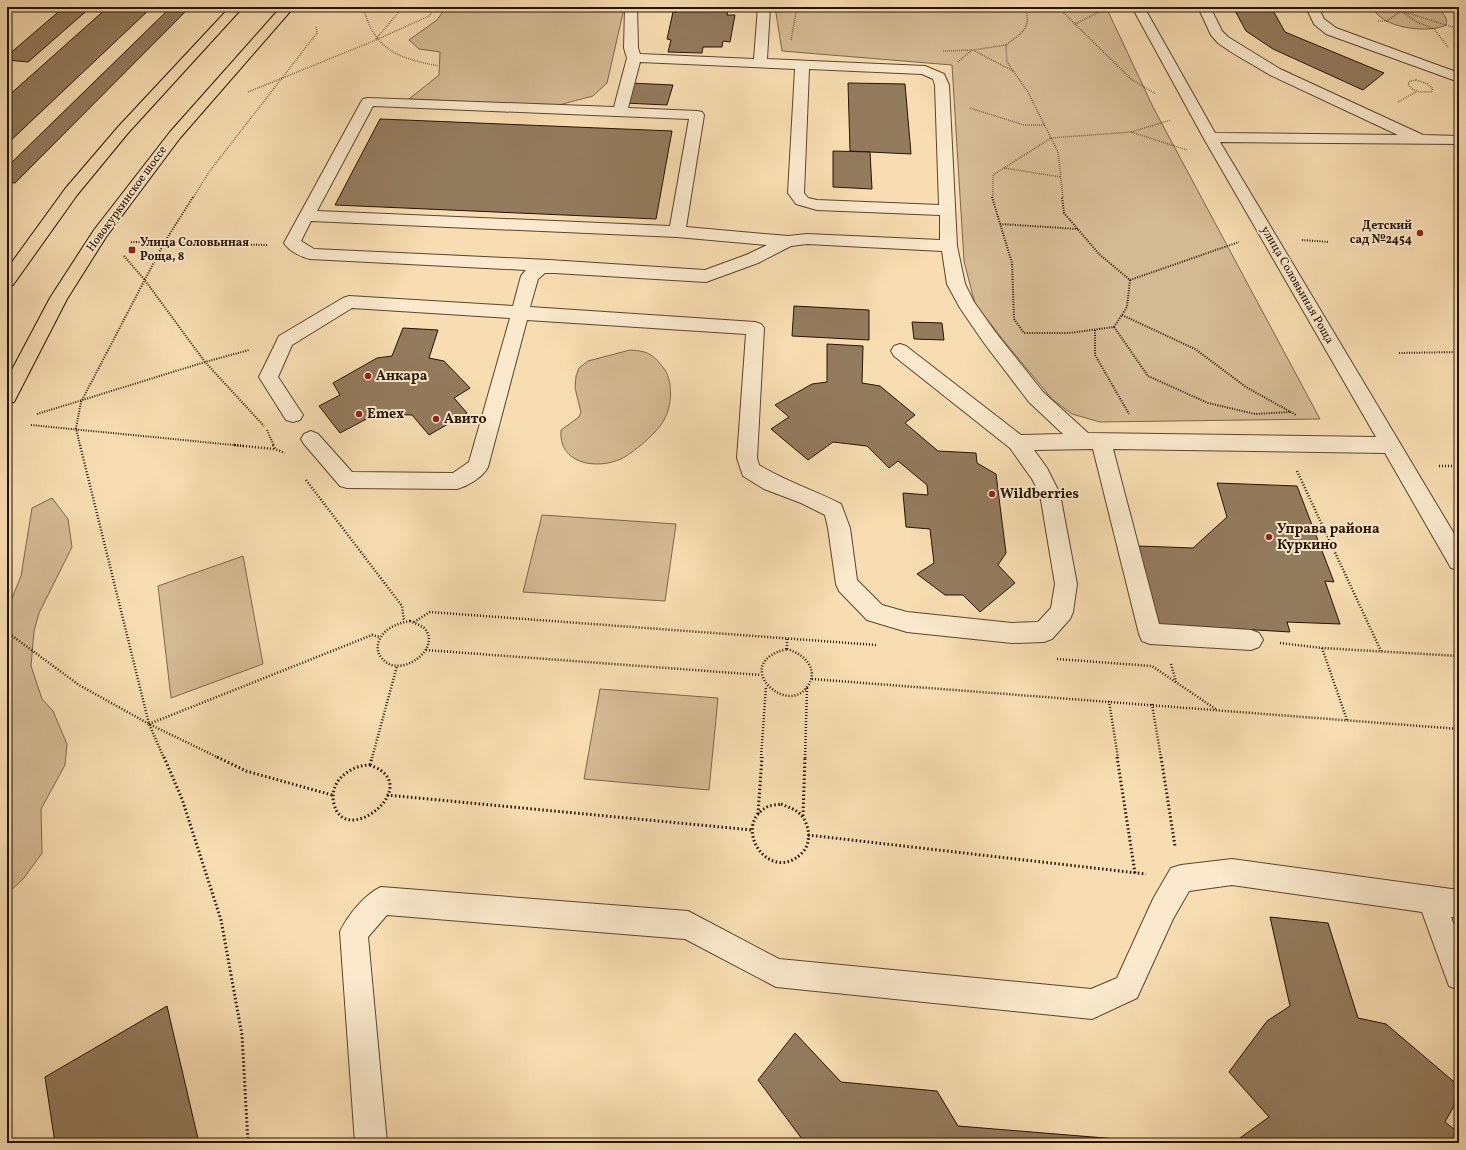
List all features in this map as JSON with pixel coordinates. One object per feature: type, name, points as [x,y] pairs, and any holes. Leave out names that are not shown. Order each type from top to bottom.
[{"type":"main road","points":[[7,281],[71,192],[123,130],[237,7]]},
{"type":"main road","name":"Новокуркинское шоссе","points":[[7,397],[59,298],[100,234],[175,135],[288,7]]},
{"type":"main road","name":"Новокуркинское шоссе","points":[[276,21],[292,7]]},
{"type":"main road","points":[[7,380],[19,371],[26,362]]},
{"type":"street","points":[[620,112],[634,58],[631,48],[631,7]]},
{"type":"street","points":[[760,63],[764,7]]},
{"type":"street","name":"улица Соловьиная Роща","points":[[1138,7],[1210,137],[1459,561]]},
{"type":"street","points":[[1204,7],[1216,32],[1223,40],[1236,49],[1275,72],[1419,139]]},
{"type":"street","points":[[1312,7],[1319,21],[1331,31],[1456,73]]},
{"type":"street","points":[[634,58],[925,70],[939,77],[942,85],[949,246],[956,284],[966,304],[986,333],[1036,397],[1092,441],[1150,634],[1252,640]]},
{"type":"street","points":[[796,65],[796,193],[802,201],[817,205],[947,210]]},
{"type":"street","points":[[677,232],[697,115],[368,102],[292,243],[310,254],[706,276],[752,259],[788,242]]},
{"type":"street","points":[[1210,137],[1459,140]]},
{"type":"street","points":[[306,216],[677,232],[788,242],[807,239],[949,246]]},
{"type":"street","points":[[311,439],[347,480],[457,481],[478,467],[530,276],[541,268],[555,267]]},
{"type":"street","points":[[292,415],[268,377],[285,341],[349,302],[755,328],[747,458],[750,470],[771,483],[808,497],[834,510],[839,528],[847,584],[875,613],[907,622],[1012,633],[1044,632],[1062,612],[1066,584],[1050,494],[1040,474],[1017,443],[900,351]]},
{"type":"street","points":[[1017,443],[1092,441],[1391,445]]},
{"type":"street","points":[[371,1143],[354,932],[380,902],[688,925],[776,973],[1092,1004],[1127,988],[1163,909],[1180,878],[1232,872],[1459,904]]},
{"type":"street","points":[[1431,900],[1459,976]]},
{"type":"path","points":[[363,7],[369,29],[376,40],[397,54],[419,62],[440,66]]},
{"type":"path","points":[[376,40],[403,7]]},
{"type":"path","points":[[247,92],[376,40],[429,16],[436,7]]},
{"type":"path","points":[[796,65],[790,46],[797,7]]},
{"type":"path","points":[[1014,72],[973,50],[1006,45],[1025,31],[1029,17],[1025,8],[1038,7],[1062,11],[1131,79],[1156,94]]},
{"type":"path","points":[[1387,21],[1406,7]]},
{"type":"path","points":[[1075,24],[1104,10],[1114,8]]},
{"type":"path","points":[[1401,11],[1459,29]]},
{"type":"path","points":[[1401,11],[1417,22],[1434,29]]},
{"type":"path","points":[[248,1143],[242,1035],[221,920],[182,799],[149,724],[76,428],[81,402],[164,243],[209,172],[280,79],[318,33],[316,26]]},
{"type":"path","points":[[1006,45],[1007,62],[1028,92],[1058,152],[1064,212],[1099,254],[1130,280]]},
{"type":"path","points":[[942,99],[993,117],[1024,125],[1044,125]]},
{"type":"path","points":[[1130,280],[1127,307],[1114,327],[1069,333],[1024,333],[1014,319],[1012,263],[992,196],[993,175],[1051,138],[1131,132],[1171,120]]},
{"type":"path","points":[[1131,132],[1187,150]]},
{"type":"path","points":[[1004,168],[1061,177]]},
{"type":"path","points":[[1000,224],[1078,229]]},
{"type":"path","points":[[131,242],[280,245],[292,243]]},
{"type":"path","points":[[1130,280],[1239,242]]},
{"type":"path","points":[[124,256],[144,279],[205,362],[266,428],[275,449]]},
{"type":"path","points":[[1122,315],[1195,349],[1246,387],[1298,416]]},
{"type":"path","points":[[1114,327],[1148,376],[1208,403],[1255,414],[1291,412]]},
{"type":"path","points":[[1095,330],[1095,355],[1145,442]]},
{"type":"path","points":[[37,414],[81,402],[205,362],[285,341]]},
{"type":"path","points":[[1399,353],[1459,352]]},
{"type":"path","points":[[31,425],[76,428],[275,449],[285,453],[290,459]]},
{"type":"path","points":[[1285,444],[1381,652]]},
{"type":"path","points":[[1439,466],[1459,466]]},
{"type":"path","points":[[304,477],[402,606],[404,621]]},
{"type":"path","points":[[414,622],[430,612],[882,646]]},
{"type":"path","points":[[404,621],[414,622],[420,624],[427,630],[429,639],[426,650],[419,659],[408,665],[397,666],[386,664],[379,657],[377,647],[380,637],[388,628],[404,621]]},
{"type":"path","points":[[7,632],[79,685],[149,724],[246,771],[332,795]]},
{"type":"path","points":[[149,724],[372,635],[380,637]]},
{"type":"path","points":[[787,639],[787,649]]},
{"type":"path","points":[[1252,640],[1322,648],[1459,656]]},
{"type":"path","points":[[1322,648],[1347,720]]},
{"type":"path","points":[[787,649],[804,655],[810,662],[813,670],[812,679],[807,688],[798,694],[787,696],[775,693],[766,686],[761,675],[762,667],[768,656],[778,650],[787,649]]},
{"type":"path","points":[[426,650],[761,675]]},
{"type":"path","points":[[1049,658],[1152,666],[1217,710]]},
{"type":"path","points":[[370,764],[397,666]]},
{"type":"path","points":[[812,679],[1152,704],[1459,729]]},
{"type":"path","points":[[766,686],[758,814],[752,826],[752,838],[757,851],[767,860],[780,863],[792,861],[803,853],[808,842],[808,828],[803,816],[807,688]]},
{"type":"path","points":[[1109,701],[1135,873]]},
{"type":"path","points":[[808,835],[1180,878],[1152,704]]},
{"type":"path","points":[[370,764],[381,768],[388,777],[390,788],[386,800],[377,812],[364,819],[351,820],[340,816],[334,807],[332,795],[336,783],[346,773],[358,766],[370,764]]},
{"type":"path","points":[[387,796],[752,830]]},
{"type":"path","points":[[758,814],[768,806],[781,804],[793,808],[803,816]]},
{"type":"shaded area","points":[[1423,6],[1433,8],[1440,11],[1445,16],[1447,22],[1446,25],[1438,28],[1417,29],[1405,27],[1385,20],[1377,14],[1373,7]]},
{"type":"shaded area","points":[[446,7],[615,7],[623,13],[607,83],[593,96],[555,106],[409,99],[439,75],[440,52],[419,49],[409,40],[437,20]]},
{"type":"shaded area","points":[[775,7],[1106,7],[1153,107],[1320,419],[1100,422],[1072,414],[1052,399],[975,304],[964,261],[952,65],[782,51]]},
{"type":"shaded area","points":[[630,350],[642,351],[654,357],[668,375],[670,401],[667,414],[661,425],[645,442],[621,459],[601,464],[590,464],[580,461],[572,457],[566,450],[562,441],[561,430],[579,417],[581,412],[575,388],[576,376],[579,368],[588,361]]},
{"type":"shaded area","points":[[52,498],[68,519],[72,547],[39,613],[34,631],[31,666],[42,699],[53,711],[67,744],[65,765],[41,809],[42,853],[24,878],[7,894],[7,610],[21,576],[32,508]]},
{"type":"shaded area","points":[[542,515],[676,524],[665,601],[523,592]]},
{"type":"shaded area","points":[[243,556],[263,664],[171,698],[158,586]]},
{"type":"shaded area","points":[[600,689],[718,698],[709,790],[584,779]]},
{"type":"building","points":[[64,7],[91,7],[28,62],[7,60],[7,56]]},
{"type":"building","points":[[108,7],[152,7],[7,144],[7,97]]},
{"type":"building","points":[[171,7],[190,7],[15,183],[7,182],[7,167]]},
{"type":"building","points":[[678,7],[728,9],[727,15],[735,15],[730,42],[723,41],[722,47],[703,47],[702,53],[668,52],[671,40],[667,39],[673,12],[677,12]]},
{"type":"building","points":[[1233,7],[1271,7],[1285,32],[1384,73],[1363,90],[1273,49],[1246,31]]},
{"type":"building","points":[[630,83],[673,85],[667,105],[624,103]]},
{"type":"building","points":[[848,83],[905,84],[911,154],[850,151]]},
{"type":"building","points":[[380,119],[672,131],[656,219],[335,205]]},
{"type":"building","points":[[833,151],[870,152],[872,189],[833,187]]},
{"type":"building","points":[[794,306],[869,310],[869,340],[792,336]]},
{"type":"building","points":[[912,322],[942,323],[944,340],[914,339]]},
{"type":"building","points":[[403,328],[438,330],[429,358],[444,361],[470,388],[454,398],[467,413],[429,435],[412,415],[376,414],[340,433],[319,406],[340,395],[333,383],[377,358],[392,356]]},
{"type":"building","points":[[827,344],[863,346],[862,383],[880,386],[915,415],[905,423],[938,451],[976,453],[977,463],[996,474],[1006,553],[998,565],[1015,583],[980,612],[963,595],[945,595],[917,574],[934,563],[930,529],[906,527],[903,493],[928,495],[927,485],[898,461],[889,468],[867,446],[833,442],[808,460],[771,429],[789,417],[775,405],[812,384],[827,382]]},
{"type":"building","points":[[1217,483],[1297,486],[1334,582],[1325,581],[1340,624],[1287,622],[1290,632],[1156,624],[1138,546],[1193,548],[1227,517]]},
{"type":"building","points":[[1270,917],[1328,923],[1358,1018],[1386,1024],[1459,1086],[1459,1097],[1445,1122],[1459,1133],[1459,1143],[1233,1143],[1269,1117],[1229,1072],[1267,1021],[1290,1006]]},
{"type":"building","points":[[167,1006],[199,1143],[55,1143],[45,1077]]},
{"type":"building","points":[[795,1033],[841,1082],[937,1091],[958,1126],[1166,1143],[805,1143],[758,1080]]},
{"type":"place","name":"Детский сад №2454","points":[[1420,233]]},
{"type":"place","name":"Улица Соловьиная Роща, 8","points":[[132,250]]},
{"type":"place","name":"Анкара","points":[[368,376]]},
{"type":"place","name":"Emex","points":[[359,414]]},
{"type":"place","name":"Авито","points":[[436,419]]},
{"type":"place","name":"Wildberries","points":[[992,494]]},
{"type":"place","name":"Управа района Куркино","points":[[1269,537]]}]
